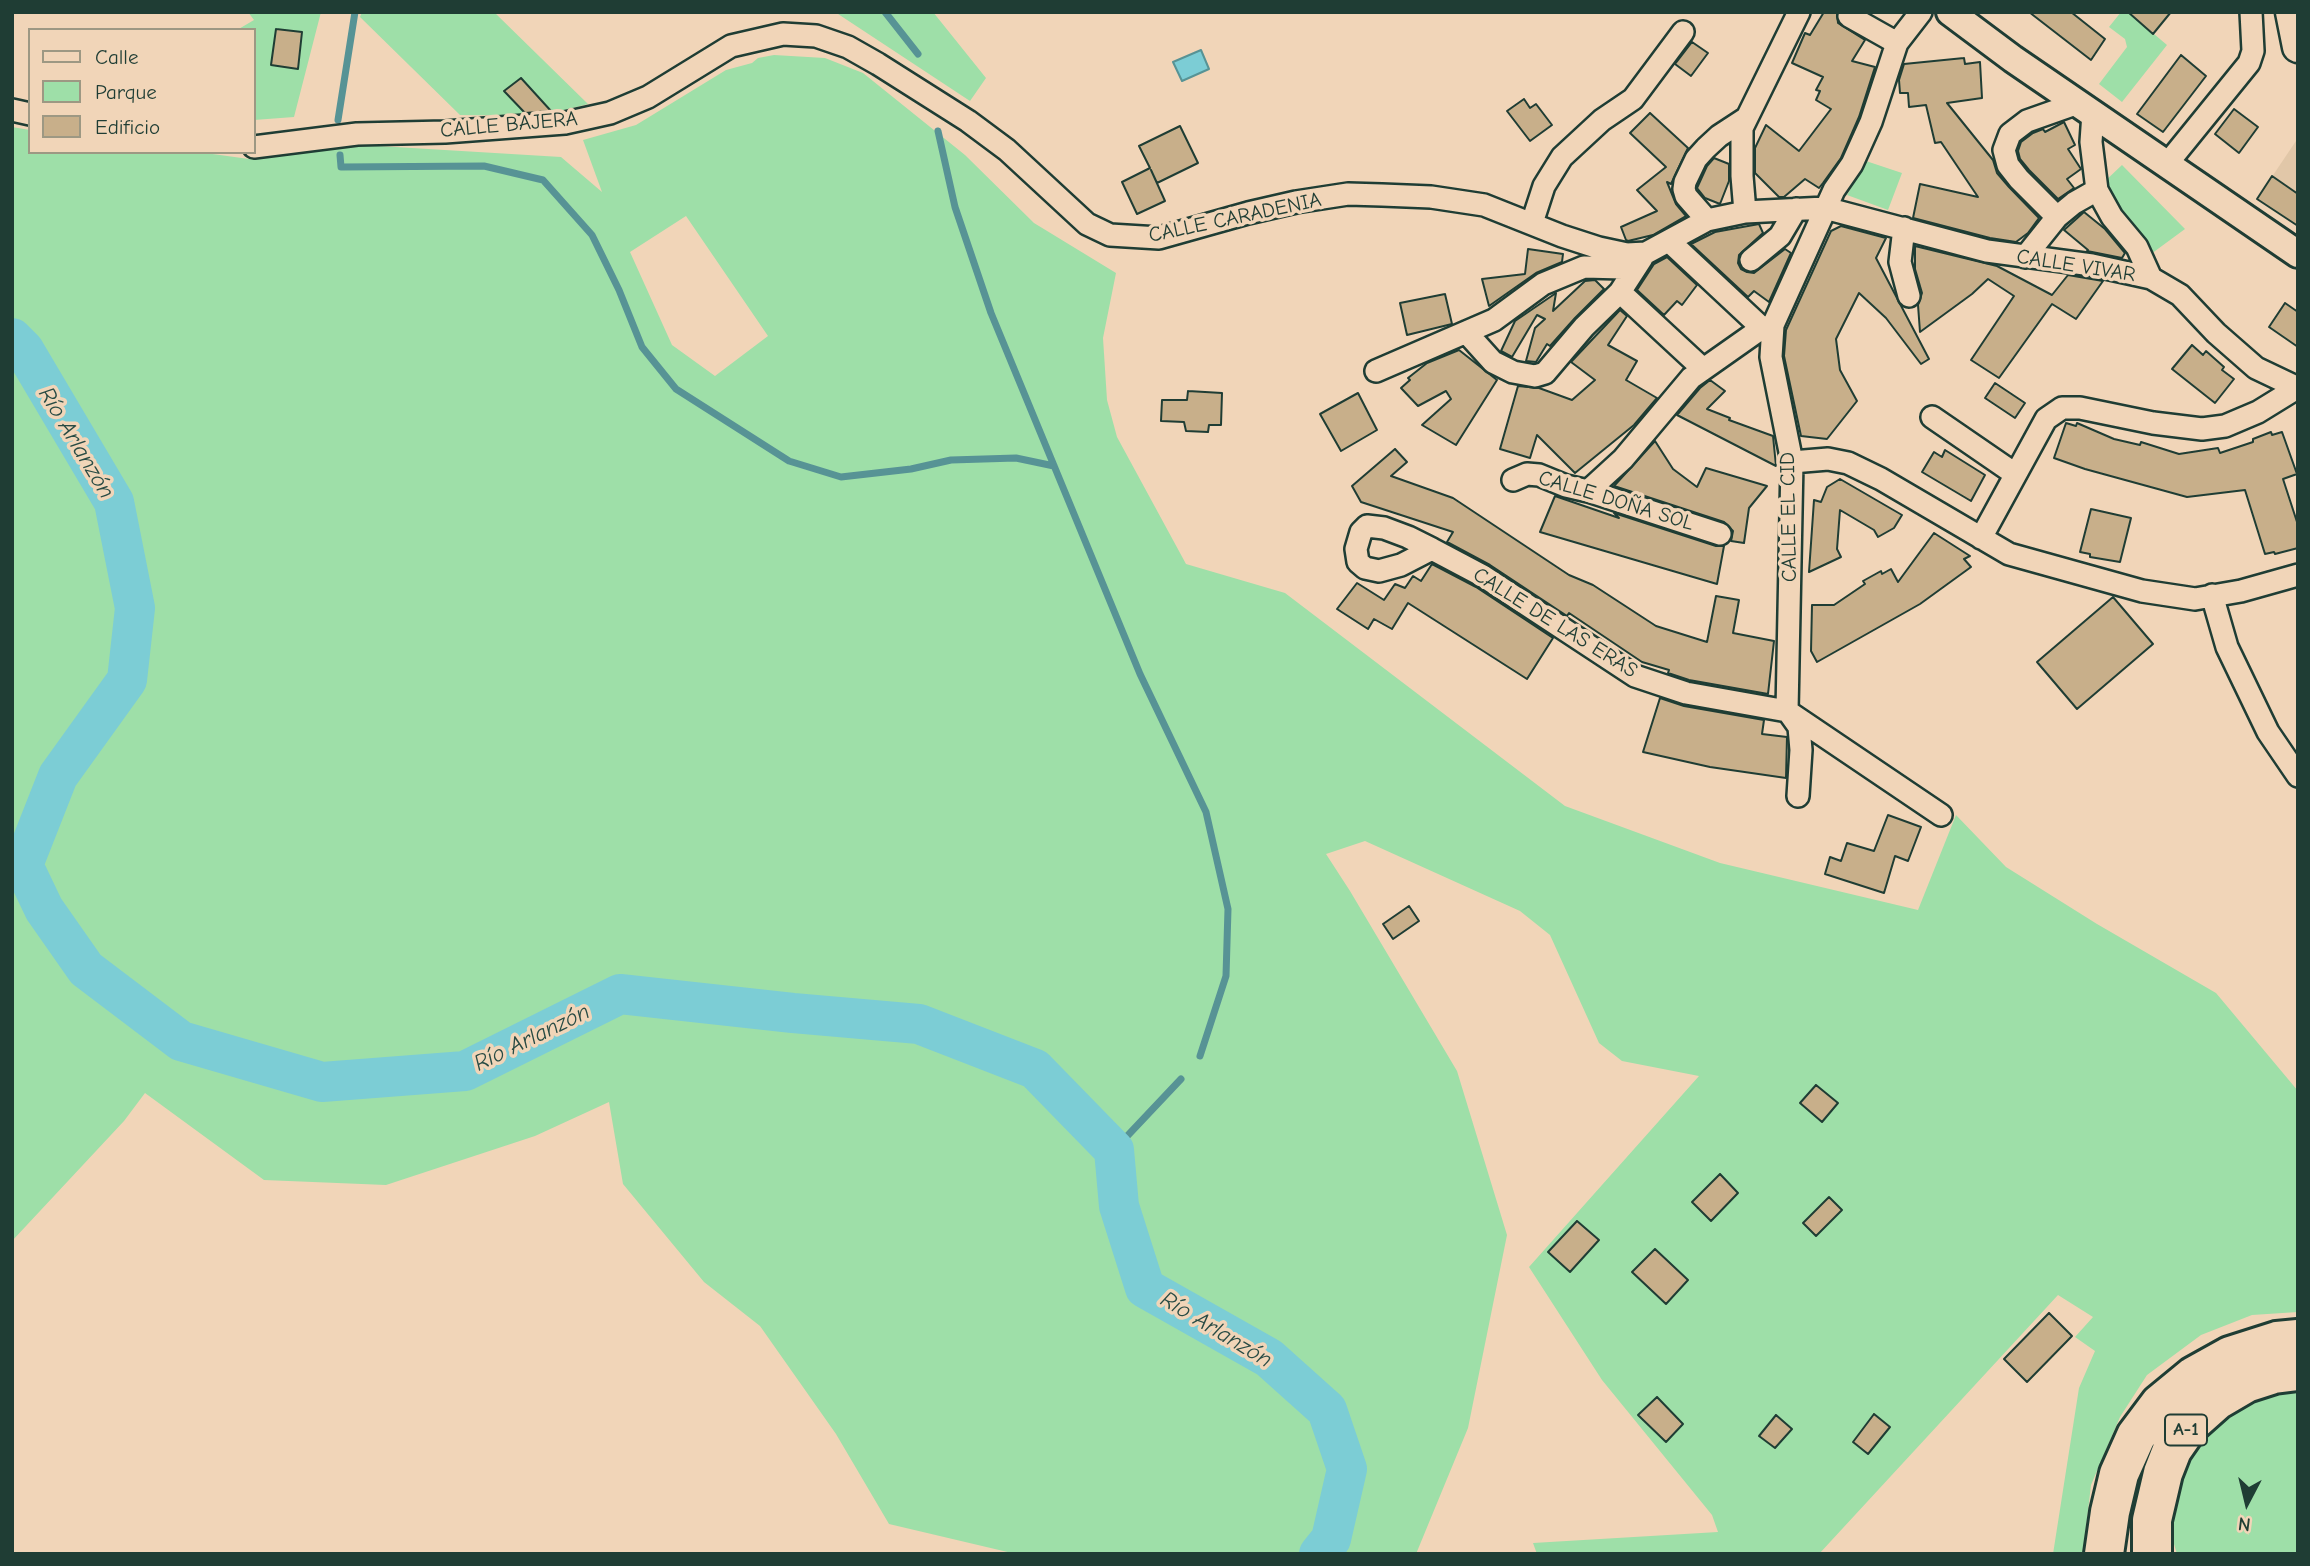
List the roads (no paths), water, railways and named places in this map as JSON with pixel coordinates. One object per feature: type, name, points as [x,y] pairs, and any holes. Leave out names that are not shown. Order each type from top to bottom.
[{"type":"highway","points":[[2104,1554],[2111,1502],[2119,1474],[2136,1436],[2160,1404],[2194,1376],[2230,1356],[2277,1341],[2298,1339]]},
{"type":"highway","name":"A-1","points":[[2152,1554],[2152,1520],[2163,1473],[2172,1450],[2190,1424],[2217,1399],[2246,1383],[2274,1374],[2298,1371]]},
{"type":"main road","points":[[2291,12],[2298,47]]},
{"type":"street","points":[[1745,212],[1742,128],[1799,12]]},
{"type":"street","points":[[1849,16],[1897,43],[1922,12]]},
{"type":"street","points":[[1950,12],[2013,59],[2298,254]]},
{"type":"street","points":[[2168,164],[2249,63],[2253,51],[2251,12]]},
{"type":"street","points":[[1532,223],[1544,186],[1562,157],[1602,120],[1633,99],[1683,32]]},
{"type":"street","name":"CALLE BAJERA","points":[[256,147],[357,134],[445,132],[565,123],[610,113],[648,97],[731,46],[783,34],[816,36],[848,47],[968,121],[1007,149]]},
{"type":"street","name":"CALLE EL CID","points":[[1787,711],[1792,462],[1767,327],[1834,190],[1852,164],[1871,122],[1897,43]]},
{"type":"street","points":[[2086,108],[2097,190],[2112,217],[2137,247],[2151,278]]},
{"type":"street","points":[[2057,218],[2013,172],[2004,150],[2010,134],[2027,121],[2086,108]]},
{"type":"street","points":[[1707,220],[1686,196],[1685,182],[1696,159],[1706,148],[1745,119]]},
{"type":"street","name":"CALLE CARADENIA","points":[[1007,149],[1087,224],[1110,235],[1158,238],[1248,213],[1348,194],[1431,197],[1484,205],[1599,248],[1627,254],[1646,253]]},
{"type":"street","points":[[2025,257],[2057,218],[2074,203],[2097,190]]},
{"type":"street","name":"CALLE CARADENIA","points":[[1376,371],[1494,320],[1543,285],[1584,267],[1623,268],[1707,220],[1745,212],[1825,208]]},
{"type":"street","name":"CALLE VIVAR","points":[[1825,208],[1987,251],[2092,265],[2151,278],[2180,295],[2256,368],[2297,388]]},
{"type":"street","points":[[1751,260],[1780,236],[1796,209]]},
{"type":"street","points":[[1904,228],[1900,262],[1909,296]]},
{"type":"street","points":[[1588,491],[1623,459],[1691,378],[1702,368],[1767,327],[1670,242]]},
{"type":"street","points":[[1466,332],[1493,362],[1513,372],[1535,376],[1552,367],[1584,327],[1620,292],[1646,253]]},
{"type":"street","points":[[1620,292],[1702,368]]},
{"type":"street","points":[[1981,538],[2046,419],[2062,408],[2080,408],[2153,423],[2202,429],[2225,426],[2258,412],[2297,388]]},
{"type":"street","points":[[1932,417],[2015,474]]},
{"type":"street","points":[[1792,462],[1828,459],[1848,463],[1881,479],[2009,554],[2142,591],[2195,599],[2241,591],[2298,575]]},
{"type":"street","name":"CALLE DOÑA SOL","points":[[1513,480],[1527,474],[1539,475],[1720,534]]},
{"type":"street","name":"CALLE DE LAS ERAS","points":[[1432,549],[1483,576],[1635,676],[1686,694],[1787,711],[1941,815]]},
{"type":"street","points":[[2212,596],[2227,647],[2267,733],[2298,776]]},
{"type":"street","points":[[1787,711],[1798,727],[1801,750],[1798,796]]},
{"type":"water","points":[[1201,50],[1209,69],[1182,81],[1173,62]]},
{"type":"waterway","points":[[338,120],[355,12]]},
{"type":"waterway","points":[[885,12],[918,54]]},
{"type":"waterway","points":[[938,131],[955,207],[991,313],[1140,674],[1206,812],[1228,909],[1226,976],[1200,1056]]},
{"type":"waterway","points":[[340,155],[341,167],[484,166],[543,180],[592,235],[619,290],[642,347],[676,389],[789,461],[841,477],[911,469],[951,460],[1016,458],[1054,466]]},
{"type":"waterway","name":"Río Arlanzón","points":[[12,338],[24,350],[114,502],[135,608],[127,680],[58,776],[23,865],[44,909],[86,969],[181,1041],[322,1082],[465,1071],[620,994],[919,1024],[1035,1069],[1114,1150],[1119,1206],[1145,1288],[1269,1358],[1327,1410],[1347,1469],[1331,1539],[1319,1554]]},
{"type":"waterway","points":[[1114,1150],[1181,1079]]}]
